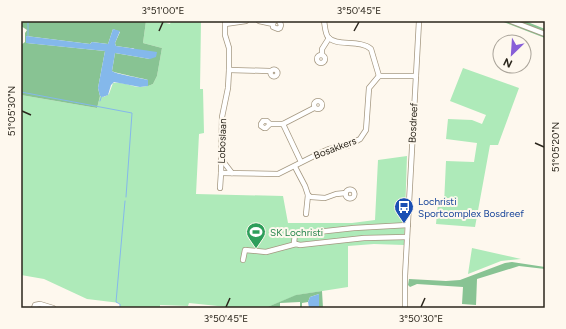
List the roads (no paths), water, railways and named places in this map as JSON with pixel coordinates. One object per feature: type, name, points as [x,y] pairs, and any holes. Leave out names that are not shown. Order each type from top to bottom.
[{"type":"street","name":"Loboslaan","points":[[220,188],[222,118],[228,88],[229,70],[229,48],[225,35],[225,22],[246,21]]},
{"type":"street","points":[[259,21],[274,23],[274,28],[279,29],[281,25],[279,21]]},
{"type":"street","points":[[324,21],[329,38]]},
{"type":"street","name":"Bosdreef","points":[[405,308],[407,237],[419,21]]},
{"type":"street","points":[[511,21],[545,34]]},
{"type":"street","points":[[322,55],[322,48],[329,38]]},
{"type":"street","points":[[329,38],[332,40],[368,46],[371,49],[379,76],[416,76]]},
{"type":"street","points":[[229,70],[270,71]]},
{"type":"street","name":"Bosakkers","points":[[221,173],[278,174],[329,149],[347,146],[360,139],[366,130],[369,88],[379,76]]},
{"type":"street","points":[[270,124],[283,124],[314,108]]},
{"type":"street","name":"Bosakkers","points":[[283,124],[301,162]]},
{"type":"street","points":[[221,160],[232,173]]},
{"type":"street","points":[[295,167],[305,186],[308,196],[306,214]]},
{"type":"street","points":[[308,196],[320,199],[336,194],[346,193]]},
{"type":"street","points":[[296,244],[294,238],[295,235],[299,234],[354,228],[408,225]]},
{"type":"street","points":[[243,260],[245,250],[266,252],[296,244],[344,241],[364,238],[407,237]]},
{"type":"street","points":[[34,308],[35,305],[40,304],[52,308]]},
{"type":"water","points":[[113,29],[120,31],[115,43],[116,46],[157,52],[156,57],[150,59],[115,53],[112,71],[123,75],[148,80],[148,86],[140,87],[114,82],[111,85],[108,95],[103,97],[100,96],[98,88],[105,51],[26,43],[26,36],[90,44],[92,42],[108,44]]},
{"type":"water","points":[[319,294],[319,308],[309,308],[308,302],[310,297]]},
{"type":"waterway","points":[[28,21],[28,36]]},
{"type":"waterway","points":[[21,92],[132,113],[126,197]]},
{"type":"waterway","points":[[100,101],[102,95]]},
{"type":"waterway","points":[[545,161],[545,185]]},
{"type":"waterway","points":[[120,308],[120,304],[116,302],[125,201]]},
{"type":"place","name":"Lochristi Sportcomplex Bosdreef","points":[[404,224]]},
{"type":"place","name":"SK Lochristi","points":[[256,249]]}]
